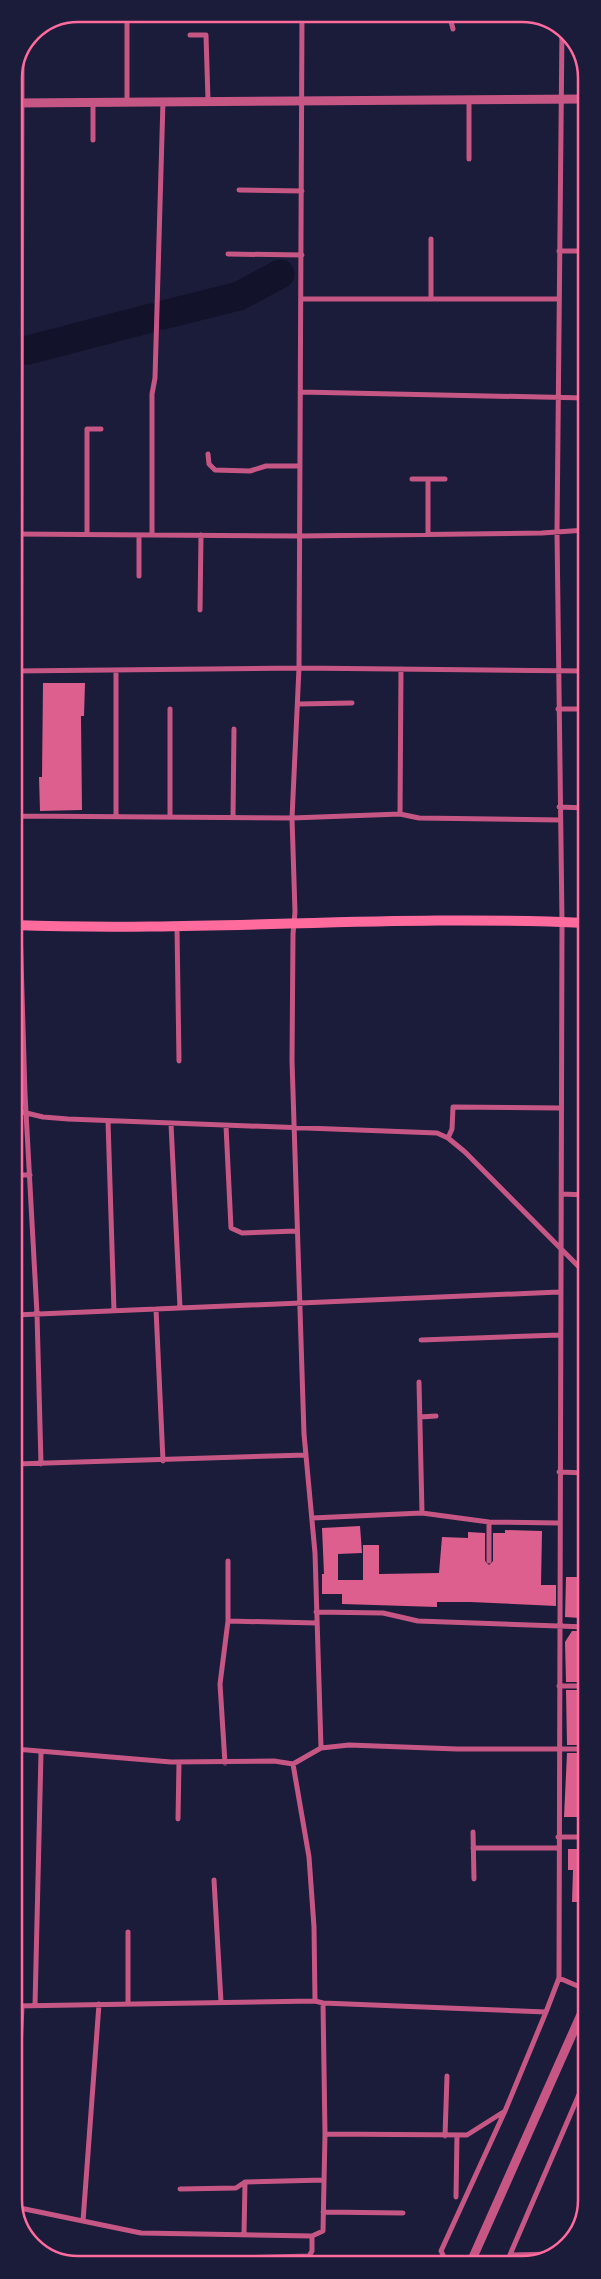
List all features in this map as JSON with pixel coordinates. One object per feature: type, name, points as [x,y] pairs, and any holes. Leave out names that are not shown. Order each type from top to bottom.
[{"type":"main road","points":[[22,925],[178,928],[294,923],[477,920],[578,923]]},
{"type":"street","points":[[127,22],[127,100]]},
{"type":"street","points":[[302,22],[299,704],[293,765],[292,818],[294,1128],[299,1304],[306,1455],[312,1518],[321,1748]]},
{"type":"street","points":[[451,23],[453,29]]},
{"type":"street","points":[[190,35],[206,35],[208,100]]},
{"type":"street","points":[[444,2256],[441,2251],[505,2111],[559,1978],[559,1247],[561,1194],[562,922],[557,671],[557,532],[562,38]]},
{"type":"street","points":[[22,103],[127,100],[578,99]]},
{"type":"street","points":[[469,100],[469,159]]},
{"type":"street","points":[[152,535],[152,394],[155,378],[163,101]]},
{"type":"street","points":[[93,102],[93,140]]},
{"type":"street","points":[[239,190],[302,191]]},
{"type":"street","points":[[431,298],[432,239]]},
{"type":"street","points":[[559,251],[578,251]]},
{"type":"street","points":[[228,254],[302,255]]},
{"type":"street","points":[[301,298],[559,298]]},
{"type":"street","points":[[300,392],[578,398]]},
{"type":"street","points":[[87,534],[87,429],[100,429]]},
{"type":"street","points":[[208,454],[209,464],[215,470],[250,471],[266,466],[300,466]]},
{"type":"street","points":[[412,479],[445,479]]},
{"type":"street","points":[[428,479],[428,534]]},
{"type":"street","points":[[22,534],[299,536],[578,531]]},
{"type":"street","points":[[139,535],[139,576]]},
{"type":"street","points":[[200,610],[201,535]]},
{"type":"street","points":[[22,726],[22,671],[299,668],[578,671]]},
{"type":"street","points":[[400,814],[401,669]]},
{"type":"street","points":[[116,670],[116,816]]},
{"type":"street","points":[[299,704],[352,703]]},
{"type":"street","points":[[170,708],[170,817]]},
{"type":"street","points":[[558,709],[578,709]]},
{"type":"street","points":[[233,817],[234,728]]},
{"type":"street","points":[[559,807],[578,808]]},
{"type":"street","points":[[22,816],[292,818],[400,814],[419,818],[560,820]]},
{"type":"street","points":[[178,928],[179,1061]]},
{"type":"street","points":[[22,1020],[37,1314],[41,1464]]},
{"type":"street","points":[[448,1138],[452,1129],[453,1107],[561,1108]]},
{"type":"street","points":[[22,1112],[52,1118],[108,1121],[437,1133],[448,1138],[465,1152],[578,1266]]},
{"type":"street","points":[[108,1121],[114,1311]]},
{"type":"street","points":[[171,1124],[180,1308]]},
{"type":"street","points":[[226,1126],[231,1228],[242,1233],[297,1231]]},
{"type":"street","points":[[22,1176],[30,1176]]},
{"type":"street","points":[[561,1194],[578,1195]]},
{"type":"street","points":[[22,1315],[559,1292]]},
{"type":"street","points":[[156,1309],[162,1461]]},
{"type":"street","points":[[421,1340],[559,1335]]},
{"type":"street","points":[[419,1382],[422,1513]]},
{"type":"street","points":[[420,1416],[436,1416]]},
{"type":"street","points":[[22,1464],[306,1455]]},
{"type":"street","points":[[559,1472],[578,1473]]},
{"type":"street","points":[[312,1518],[422,1513],[490,1522],[559,1523]]},
{"type":"street","points":[[489,1561],[490,1522]]},
{"type":"street","points":[[225,1763],[220,1684],[228,1621],[228,1561]]},
{"type":"street","points":[[316,1612],[383,1613],[418,1621],[578,1626]]},
{"type":"street","points":[[228,1621],[317,1623]]},
{"type":"street","points":[[559,1686],[578,1686]]},
{"type":"street","points":[[22,1750],[179,1762],[274,1761],[293,1764],[321,1748],[349,1745],[457,1749],[578,1749]]},
{"type":"street","points":[[35,2005],[41,1753]]},
{"type":"street","points":[[178,1820],[179,1762]]},
{"type":"street","points":[[293,1764],[309,1857],[314,1927],[315,2001]]},
{"type":"street","points":[[473,1832],[474,1879]]},
{"type":"street","points":[[558,1837],[578,1837]]},
{"type":"street","points":[[473,1848],[558,1848]]},
{"type":"street","points":[[214,1880],[221,2002]]},
{"type":"street","points":[[128,1932],[128,2004]]},
{"type":"street","points":[[559,1978],[578,1986]]},
{"type":"street","points":[[22,2006],[315,2001],[322,2003],[546,2012]]},
{"type":"street","points":[[23,2209],[141,2233],[244,2234],[312,2238],[322,2231],[323,2212],[325,2134],[322,2003]]},
{"type":"street","points":[[83,2221],[99,2004]]},
{"type":"street","points":[[474,2256],[578,2022]]},
{"type":"street","points":[[446,2136],[447,2076]]},
{"type":"street","points":[[539,2254],[511,2255],[578,2096]]},
{"type":"street","points":[[325,2134],[467,2135],[505,2111]]},
{"type":"street","points":[[456,2197],[457,2135]]},
{"type":"street","points":[[180,2189],[236,2188],[245,2182],[324,2180]]},
{"type":"street","points":[[244,2234],[245,2182]]},
{"type":"street","points":[[323,2212],[403,2213]]},
{"type":"street","points":[[309,2256],[312,2251],[312,2238]]},
{"type":"building","points":[[43,683],[85,683],[84,716],[81,716],[82,810],[40,811],[39,777],[42,777]]},
{"type":"building","points":[[360,1526],[362,1553],[338,1554],[338,1580],[363,1580],[363,1545],[379,1545],[379,1574],[439,1573],[442,1537],[468,1538],[468,1532],[485,1533],[485,1561],[489,1565],[493,1561],[493,1533],[505,1533],[505,1530],[542,1531],[541,1585],[556,1585],[556,1606],[470,1602],[437,1602],[437,1607],[342,1604],[342,1594],[322,1594],[322,1574],[324,1574],[322,1528]]},
{"type":"building","points":[[566,1577],[578,1577],[578,1618],[565,1617]]},
{"type":"building","points":[[572,1631],[578,1631],[578,1682],[566,1682],[565,1642]]},
{"type":"building","points":[[566,1690],[578,1690],[578,1745],[567,1745]]},
{"type":"building","points":[[567,1753],[578,1753],[578,1817],[564,1817]]},
{"type":"building","points":[[568,1849],[578,1849],[578,1902],[572,1902],[573,1870],[568,1870]]},
{"type":"waterway","points":[[163,315],[239,296],[280,274]]},
{"type":"waterway","points":[[28,350],[151,318]]}]
